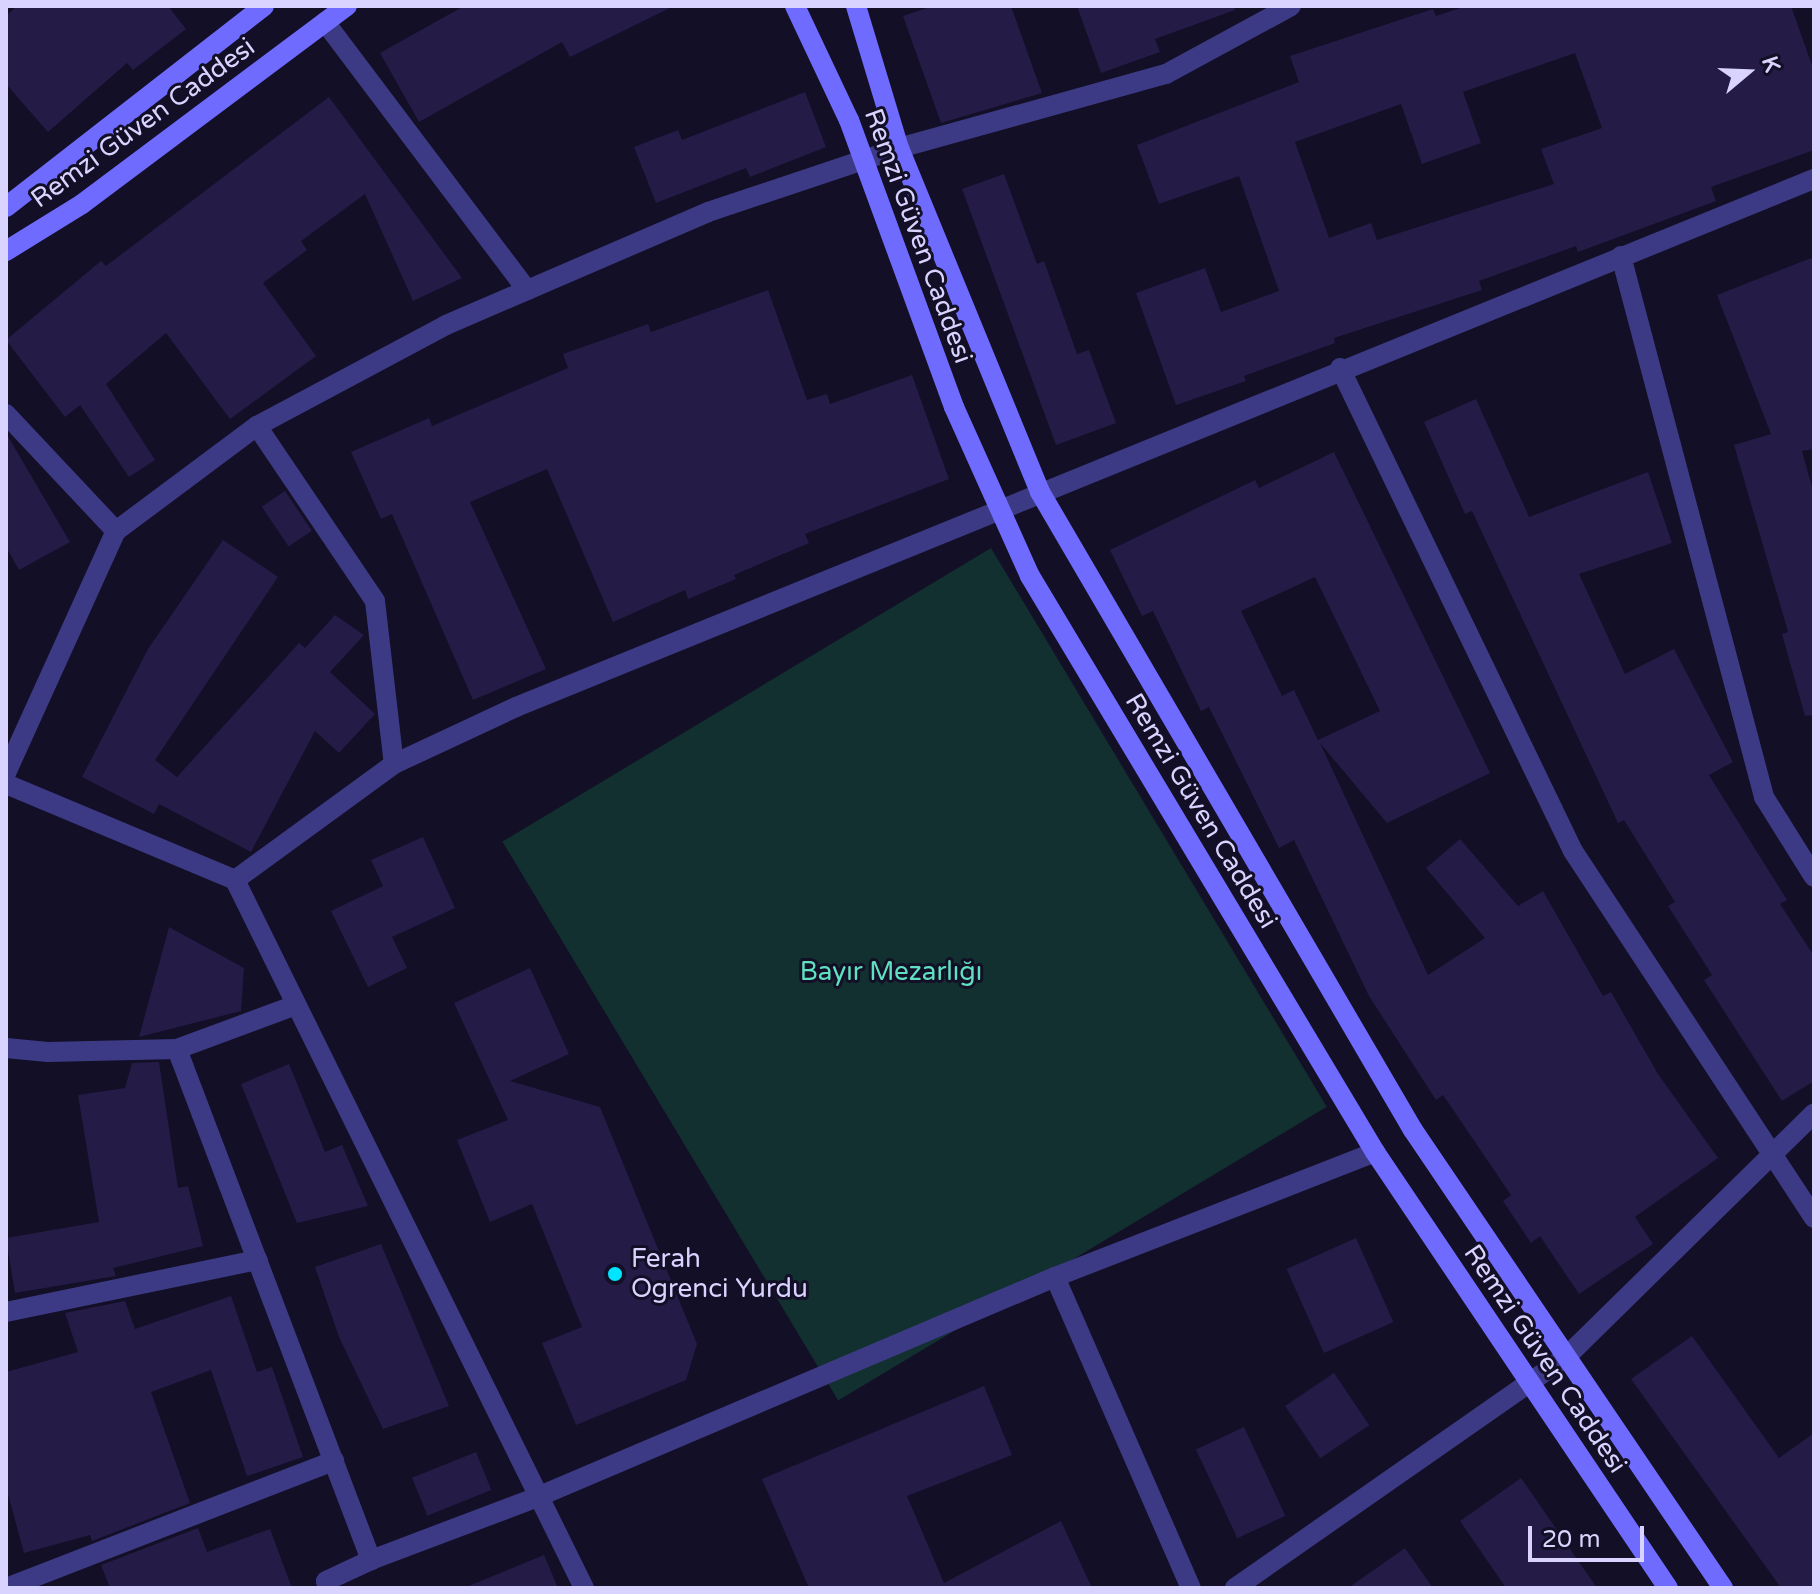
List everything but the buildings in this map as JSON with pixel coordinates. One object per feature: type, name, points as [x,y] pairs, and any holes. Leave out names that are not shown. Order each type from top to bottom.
[{"type":"main road","name":"Remzi Güven Caddesi","points":[[6,207],[264,6]]},
{"type":"main road","name":"Remzi Güven Caddesi","points":[[6,251],[82,204],[347,6]]},
{"type":"main road","name":"Remzi Güven Caddesi","points":[[795,6],[864,159],[954,407],[1030,576],[1375,1152],[1668,1588]]},
{"type":"main road","name":"Remzi Güven Caddesi","points":[[856,6],[899,148],[1040,492],[1413,1130],[1723,1588]]},
{"type":"street","points":[[6,773],[116,531],[257,426],[446,325],[708,212],[899,148],[1166,74],[1291,6]]},
{"type":"street","points":[[325,22],[527,290]]},
{"type":"street","points":[[235,880],[394,764],[516,707],[1340,368],[1814,179]]},
{"type":"street","points":[[1621,256],[1764,797],[1814,877]]},
{"type":"street","points":[[1340,368],[1573,851],[1770,1156],[1814,1218]]},
{"type":"street","points":[[6,414],[116,531]]},
{"type":"street","points":[[257,426],[375,601],[394,764]]},
{"type":"street","points":[[6,784],[235,880],[535,1498],[584,1588]]},
{"type":"street","points":[[6,1048],[177,1049],[296,1005]]},
{"type":"street","points":[[177,1049],[371,1560]]},
{"type":"street","points":[[1235,1588],[1565,1358],[1814,1113]]},
{"type":"street","points":[[328,1588],[326,1581],[371,1560],[535,1498],[1055,1277],[1375,1152]]},
{"type":"street","points":[[6,1312],[258,1260]]},
{"type":"street","points":[[1055,1277],[1191,1588]]},
{"type":"street","points":[[6,1588],[334,1461]]},
{"type":"green space","name":"Bayır Mezarlığı","points":[[991,548],[1327,1107],[838,1400],[502,842]]},
{"type":"place","name":"Ferah Ogrenci Yurdu","points":[[615,1274]]}]
